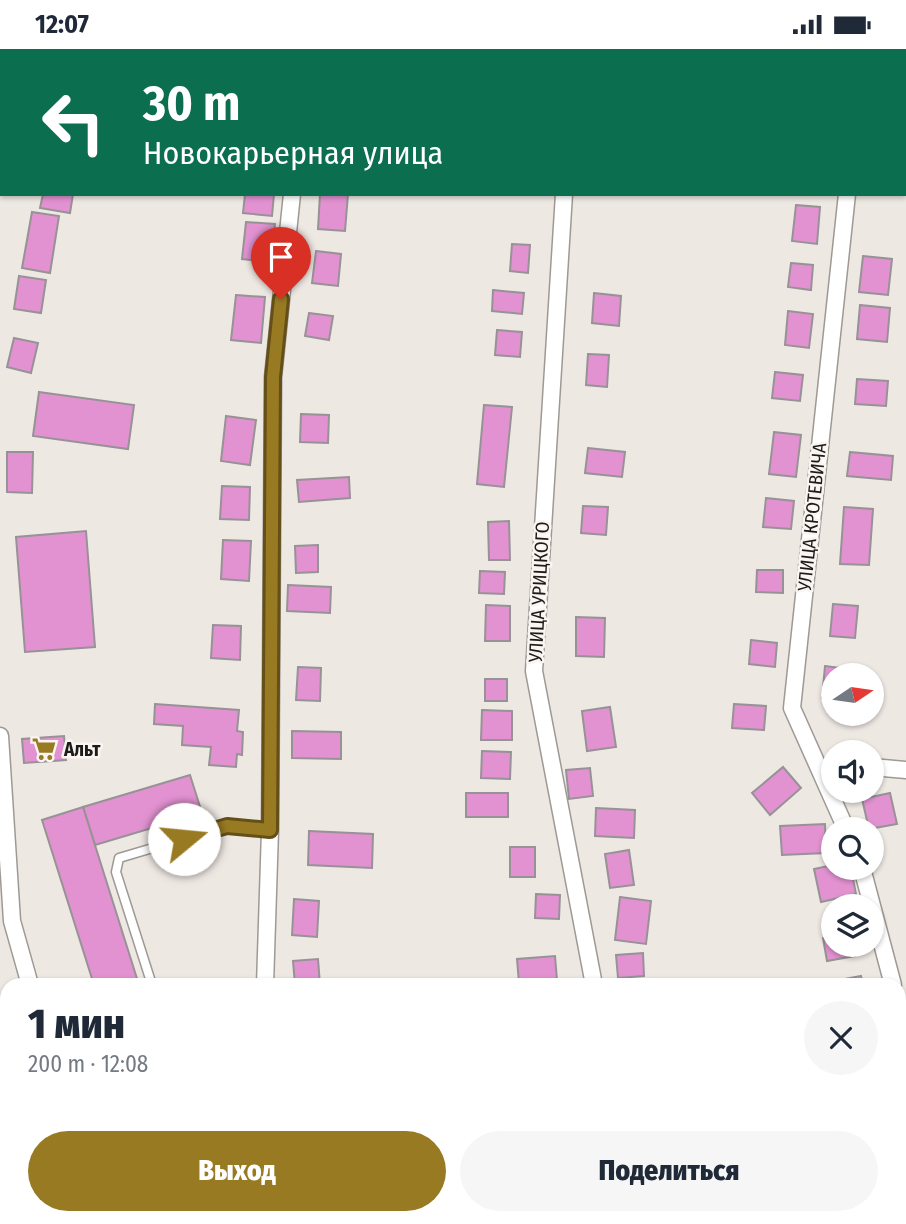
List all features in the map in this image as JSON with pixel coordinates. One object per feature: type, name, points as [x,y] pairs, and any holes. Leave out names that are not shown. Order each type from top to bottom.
[{"type":"street","points":[[265,978],[270,830],[273,377],[292,196]]},
{"type":"street","name":"УЛИЦА УРИЦКОГО","points":[[564,196],[534,671],[593,978]]},
{"type":"street","name":"УЛИЦА КРОТЕВИЧА","points":[[821,755],[792,708],[847,196]]},
{"type":"street","points":[[0,736],[12,921],[28,978]]},
{"type":"street","points":[[884,768],[906,770]]},
{"type":"street","points":[[865,880],[891,978]]},
{"type":"lane","points":[[150,978],[116,872],[119,858],[227,826],[270,830]]},
{"type":"building","points":[[43,196],[73,196],[70,213],[40,208]]},
{"type":"building","points":[[245,196],[274,196],[272,216],[243,213]]},
{"type":"building","points":[[320,196],[348,196],[345,231],[318,229]]},
{"type":"building","points":[[796,205],[820,207],[817,244],[792,241]]},
{"type":"building","points":[[32,212],[59,216],[50,273],[22,268]]},
{"type":"building","points":[[246,222],[275,224],[271,262],[242,259]]},
{"type":"building","points":[[512,244],[530,245],[528,273],[510,271]]},
{"type":"building","points":[[316,251],[341,254],[338,286],[312,283]]},
{"type":"building","points":[[863,256],[892,259],[888,295],[859,292]]},
{"type":"building","points":[[791,263],[813,265],[811,290],[788,287]]},
{"type":"building","points":[[19,276],[46,280],[41,313],[14,309]]},
{"type":"building","points":[[493,290],[524,293],[522,314],[492,311]]},
{"type":"building","points":[[594,293],[621,296],[619,326],[592,323]]},
{"type":"building","points":[[236,295],[265,297],[261,343],[231,340]]},
{"type":"building","points":[[860,305],[890,308],[887,342],[857,339]]},
{"type":"building","points":[[788,311],[813,314],[809,348],[785,345]]},
{"type":"building","points":[[309,313],[333,316],[329,340],[305,336]]},
{"type":"building","points":[[497,330],[522,332],[520,357],[495,355]]},
{"type":"building","points":[[14,338],[38,343],[31,373],[7,367]]},
{"type":"building","points":[[588,354],[609,355],[607,387],[586,385]]},
{"type":"building","points":[[775,372],[803,375],[800,401],[772,398]]},
{"type":"building","points":[[857,379],[888,381],[886,406],[855,404]]},
{"type":"building","points":[[39,392],[134,405],[128,449],[33,436]]},
{"type":"building","points":[[484,405],[512,407],[504,487],[477,484]]},
{"type":"building","points":[[301,414],[329,415],[328,443],[300,442]]},
{"type":"building","points":[[226,416],[256,420],[250,465],[221,461]]},
{"type":"building","points":[[774,432],[801,435],[796,477],[769,474]]},
{"type":"building","points":[[588,448],[625,452],[622,477],[585,473]]},
{"type":"building","points":[[7,452],[33,452],[32,493],[7,492]]},
{"type":"building","points":[[850,452],[893,456],[891,480],[847,476]]},
{"type":"building","points":[[349,477],[350,498],[299,502],[297,480]]},
{"type":"building","points":[[222,486],[250,487],[249,520],[220,519]]},
{"type":"building","points":[[766,498],[794,501],[791,529],[763,527]]},
{"type":"building","points":[[583,506],[608,507],[606,535],[581,533]]},
{"type":"building","points":[[844,507],[873,509],[869,565],[840,564]]},
{"type":"building","points":[[509,521],[510,560],[489,560],[488,522]]},
{"type":"building","points":[[86,531],[95,647],[25,652],[16,537]]},
{"type":"building","points":[[223,540],[251,541],[249,581],[221,579]]},
{"type":"building","points":[[318,545],[318,572],[296,573],[295,546]]},
{"type":"building","points":[[757,570],[783,570],[783,593],[756,592]]},
{"type":"building","points":[[480,571],[505,572],[504,594],[479,593]]},
{"type":"building","points":[[288,585],[331,587],[330,613],[287,611]]},
{"type":"building","points":[[833,604],[858,606],[855,638],[830,636]]},
{"type":"building","points":[[486,605],[510,606],[510,641],[485,641]]},
{"type":"building","points":[[576,617],[605,618],[604,657],[576,656]]},
{"type":"building","points":[[213,625],[241,626],[240,660],[211,658]]},
{"type":"building","points":[[751,640],[777,643],[775,667],[749,664]]},
{"type":"building","points":[[298,667],[321,668],[320,701],[296,700]]},
{"type":"building","points":[[485,679],[507,679],[507,701],[485,701]]},
{"type":"building","points":[[155,704],[239,710],[237,731],[243,732],[242,755],[237,754],[236,767],[209,765],[211,747],[182,745],[183,726],[154,724]]},
{"type":"building","points":[[734,704],[766,706],[764,730],[732,728]]},
{"type":"building","points":[[610,707],[616,747],[587,751],[582,711]]},
{"type":"building","points":[[482,710],[512,711],[512,740],[481,740]]},
{"type":"building","points":[[292,731],[341,732],[341,759],[292,758]]},
{"type":"building","name":"Альт","points":[[64,736],[66,760],[24,763],[22,739]]},
{"type":"building","points":[[482,751],[511,752],[510,779],[481,778]]},
{"type":"building","points":[[783,767],[801,788],[770,815],[752,793]]},
{"type":"building","points":[[590,768],[593,796],[569,799],[566,770]]},
{"type":"building","points":[[190,775],[202,813],[95,845],[83,807]]},
{"type":"building","points":[[466,793],[508,793],[508,817],[466,817]]},
{"type":"building","points":[[890,793],[897,824],[884,826],[884,817],[866,817],[863,803],[884,803],[884,794]]},
{"type":"building","points":[[83,807],[137,978],[92,978],[42,820]]},
{"type":"building","points":[[596,808],[635,810],[634,838],[595,836]]},
{"type":"building","points":[[821,824],[821,853],[782,855],[780,826]]},
{"type":"building","points":[[309,831],[373,834],[372,868],[308,865]]},
{"type":"building","points":[[510,847],[535,847],[535,877],[510,877]]},
{"type":"building","points":[[629,850],[634,885],[610,888],[605,854]]},
{"type":"building","points":[[821,868],[821,880],[853,880],[856,894],[821,894],[821,902],[814,869]]},
{"type":"building","points":[[536,894],[560,895],[559,919],[535,918]]},
{"type":"building","points":[[620,897],[651,901],[646,944],[615,940]]},
{"type":"building","points":[[294,899],[319,901],[317,937],[292,935]]},
{"type":"building","points":[[643,953],[644,976],[618,978],[616,955]]},
{"type":"building","points":[[555,956],[557,978],[519,978],[517,959]]},
{"type":"building","points":[[826,957],[849,957],[827,961]]},
{"type":"building","points":[[318,959],[319,978],[294,978],[293,961]]},
{"type":"place","name":"Альт","points":[[44,749]]},
{"type":"route","points":[[184,839],[227,826],[270,830],[273,377],[281,299]]}]
